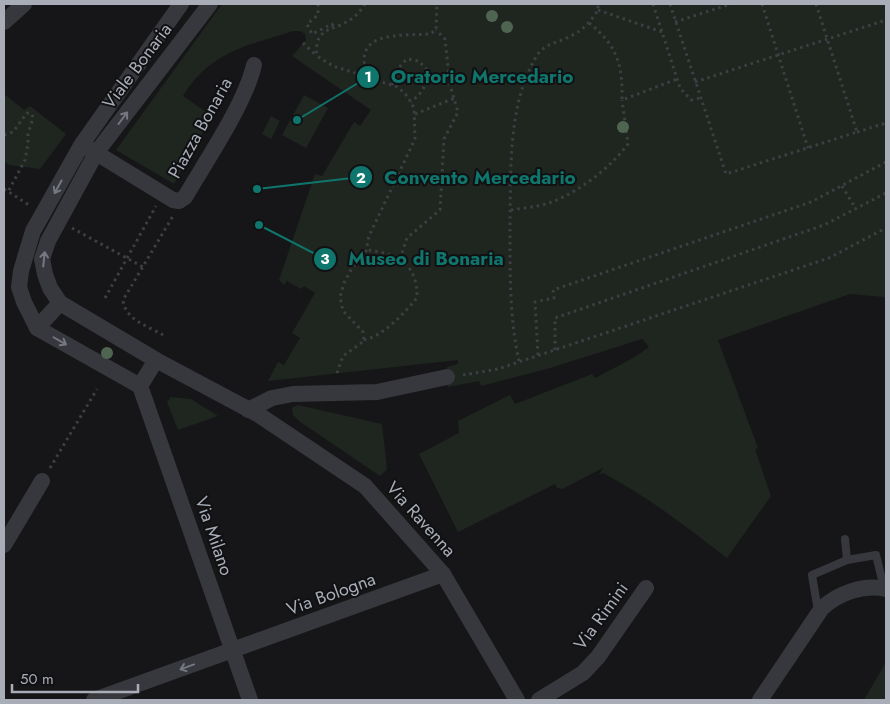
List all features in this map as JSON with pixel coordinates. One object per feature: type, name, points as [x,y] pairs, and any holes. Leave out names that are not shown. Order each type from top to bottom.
[{"type":"street","points":[[4,22],[24,4]]},
{"type":"street","name":"Viale Bonaria","points":[[37,328],[30,317],[19,287],[24,259],[32,232],[82,144],[181,4]]},
{"type":"street","name":"Viale Bonaria","points":[[60,303],[50,288],[42,259],[48,241],[96,153],[210,4]]},
{"type":"street","name":"Piazza Bonaria","points":[[96,153],[172,200],[179,200],[185,197],[241,98],[254,65]]},
{"type":"street","points":[[82,144],[96,153]]},
{"type":"street","points":[[60,303],[156,360],[140,386],[37,328],[60,303]]},
{"type":"street","name":"Via Ravenna","points":[[156,360],[248,410],[365,486],[443,574],[517,700]]},
{"type":"street","points":[[248,410],[272,398],[293,394],[377,392],[448,377]]},
{"type":"street","name":"Via Milano","points":[[140,386],[250,700]]},
{"type":"street","points":[[4,545],[42,481]]},
{"type":"street","name":"Via Bologna","points":[[94,700],[443,574]]},
{"type":"street","name":"Via Rimini","points":[[539,700],[582,673],[598,657],[646,588]]},
{"type":"street","points":[[760,700],[818,612],[831,600],[856,590],[885,588]]},
{"type":"lane","points":[[845,539],[847,560]]},
{"type":"lane","points":[[818,612],[812,575],[847,560],[876,555],[885,588]]},
{"type":"path","points":[[318,4],[318,15],[307,24],[308,29],[312,34],[332,24],[334,27]]},
{"type":"path","points":[[317,56],[316,45],[320,36],[354,17],[365,4]]},
{"type":"path","points":[[368,78],[364,58],[368,46],[375,40],[385,36],[430,34],[436,30],[438,20],[437,4]]},
{"type":"path","points":[[519,362],[510,275],[511,164],[516,116],[526,80],[536,56],[544,47],[571,36],[589,23],[598,10],[598,4]]},
{"type":"path","points":[[653,4],[677,79],[686,96],[691,100],[700,98]]},
{"type":"path","points":[[671,4],[675,22],[726,174],[886,123]]},
{"type":"path","points":[[675,22],[731,4]]},
{"type":"path","points":[[762,4],[808,148]]},
{"type":"path","points":[[816,4],[857,132]]},
{"type":"path","points":[[598,10],[662,32]]},
{"type":"path","points":[[695,82],[886,20]]},
{"type":"path","points":[[511,210],[548,203],[568,194],[596,175],[620,154],[628,144],[622,100],[622,69],[606,40],[589,23]]},
{"type":"path","points":[[400,259],[407,238],[440,210],[444,139],[458,112],[450,85],[444,40],[436,30]]},
{"type":"path","points":[[303,43],[317,56],[333,66],[398,87],[411,102],[415,114],[415,139],[373,227],[365,256],[353,266],[344,283],[340,297],[343,311],[363,332],[364,340]]},
{"type":"path","points":[[392,85],[401,65],[407,59],[419,61],[426,69],[426,85],[411,102]]},
{"type":"path","points":[[622,100],[677,79]]},
{"type":"path","points":[[415,114],[455,98]]},
{"type":"path","points":[[4,135],[13,132],[27,113],[32,114],[33,118],[28,134],[25,160],[8,192]]},
{"type":"path","points":[[538,355],[536,302],[554,298],[553,290],[811,202],[886,162]]},
{"type":"path","points":[[842,186],[856,209]]},
{"type":"path","points":[[4,189],[36,209]]},
{"type":"path","points":[[555,350],[555,318],[796,235],[824,224],[886,193]]},
{"type":"path","points":[[105,298],[156,205]]},
{"type":"path","points":[[163,335],[129,316],[124,309],[123,300],[174,215]]},
{"type":"path","points":[[71,227],[143,267]]},
{"type":"path","points":[[448,377],[498,369],[828,258],[886,228]]},
{"type":"path","points":[[337,373],[343,356],[364,340],[374,338],[386,329],[417,298],[417,287],[413,275],[400,259],[394,255],[366,250]]},
{"type":"path","points":[[120,314],[124,309]]},
{"type":"path","points":[[42,481],[97,389]]},
{"type":"shaded area","points":[[222,4],[886,4],[886,302],[884,297],[850,294],[718,340],[758,448],[755,449],[771,496],[727,558],[667,513],[635,492],[603,473],[599,475],[603,468],[562,489],[557,488],[555,484],[458,532],[419,454],[459,433],[458,421],[510,395],[515,404],[592,374],[595,378],[635,357],[649,347],[642,339],[550,368],[481,386],[479,381],[448,387],[447,367],[458,364],[458,360],[268,381],[278,362],[284,365],[300,338],[292,333],[315,293],[304,286],[301,289],[287,281],[284,285],[279,280],[315,174],[322,176],[354,122],[360,126],[371,110],[292,56],[306,40],[305,34],[300,31],[293,31],[260,41],[217,60],[194,81],[183,96],[212,116],[174,184],[116,150]]},
{"type":"shaded area","points":[[4,94],[24,110],[30,106],[66,134],[40,169],[9,165],[4,161]]},
{"type":"shaded area","points":[[304,95],[328,108],[306,148],[282,135]]},
{"type":"shaded area","points":[[271,116],[280,121],[271,139],[262,134]]},
{"type":"shaded area","points":[[171,397],[191,399],[218,416],[178,430],[167,402]]},
{"type":"shaded area","points":[[298,405],[382,424],[387,469],[380,476],[299,421],[293,415],[292,408]]},
{"type":"shaded area","points":[[886,662],[886,700],[864,700]]},
{"type":"place","name":"Oratorio Mercedario","points":[[297,120]]},
{"type":"place","name":"Convento Mercedario","points":[[257,189]]},
{"type":"place","name":"Museo di Bonaria","points":[[259,225]]}]
